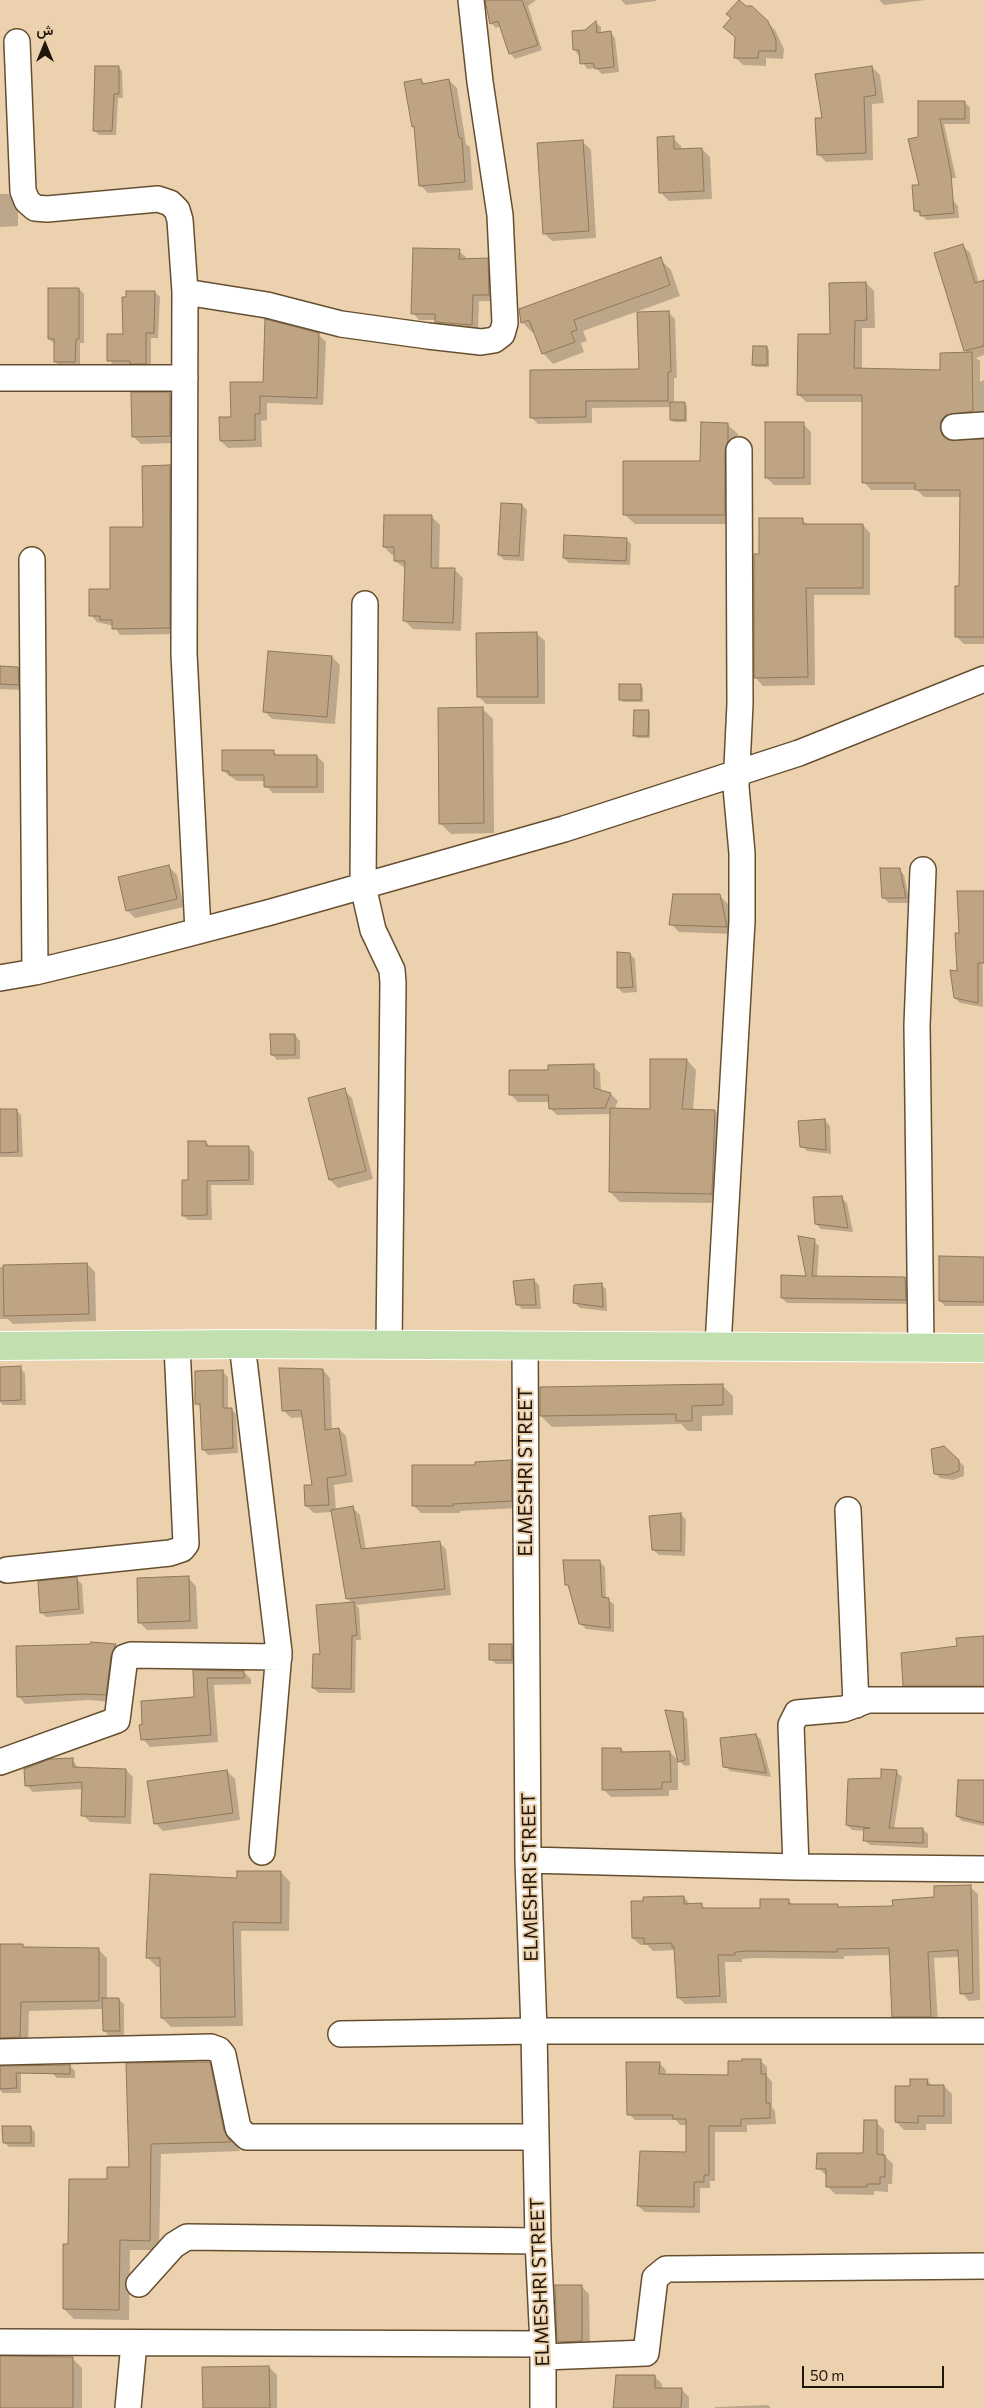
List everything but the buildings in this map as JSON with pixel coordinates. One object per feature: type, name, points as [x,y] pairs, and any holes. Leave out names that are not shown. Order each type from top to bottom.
[{"type":"main road","points":[[0,1346],[389,1344],[984,1348]]},
{"type":"street","points":[[185,292],[267,304],[341,324],[428,336],[481,342],[494,340],[502,334],[505,324],[500,214],[480,82],[471,0]]},
{"type":"street","points":[[17,42],[23,190],[27,201],[35,208],[47,209],[158,199],[170,203],[177,210],[180,220],[185,292],[184,654],[198,931]]},
{"type":"street","points":[[0,378],[185,378]]},
{"type":"street","points":[[954,427],[984,425]]},
{"type":"street","points":[[718,1346],[742,922],[742,853],[736,772],[740,704],[739,450]]},
{"type":"street","points":[[32,560],[36,972]]},
{"type":"street","points":[[366,604],[362,886],[373,930],[392,970],[389,1344]]},
{"type":"street","points":[[0,978],[36,972],[198,931],[564,829],[799,752],[984,679]]},
{"type":"street","points":[[921,1348],[917,1025],[923,870]]},
{"type":"street","points":[[242,1344],[278,1657],[262,1852]]},
{"type":"street","points":[[7,1570],[170,1553],[182,1549],[186,1544],[177,1346]]},
{"type":"street","name":"ELMESHRI STREET","points":[[525,1346],[528,1860],[534,2031],[538,2242],[543,2351],[543,2408]]},
{"type":"street","points":[[848,1510],[856,1705]]},
{"type":"street","points":[[0,1762],[117,1720],[125,1657],[131,1655],[278,1657]]},
{"type":"street","points":[[796,1867],[792,1720],[794,1716],[801,1711],[838,1710],[876,1699],[984,1700]]},
{"type":"street","points":[[528,1860],[796,1867],[984,1869]]},
{"type":"street","points":[[341,2034],[534,2031],[984,2031]]},
{"type":"street","points":[[0,2052],[211,2047],[219,2050],[223,2055],[238,2128],[247,2137],[252,2138],[536,2137]]},
{"type":"street","points":[[139,2284],[170,2249],[187,2237],[538,2242]]},
{"type":"street","points":[[0,2342],[646,2353],[655,2278],[666,2269],[984,2266]]},
{"type":"street","points":[[128,2408],[134,2343]]}]
